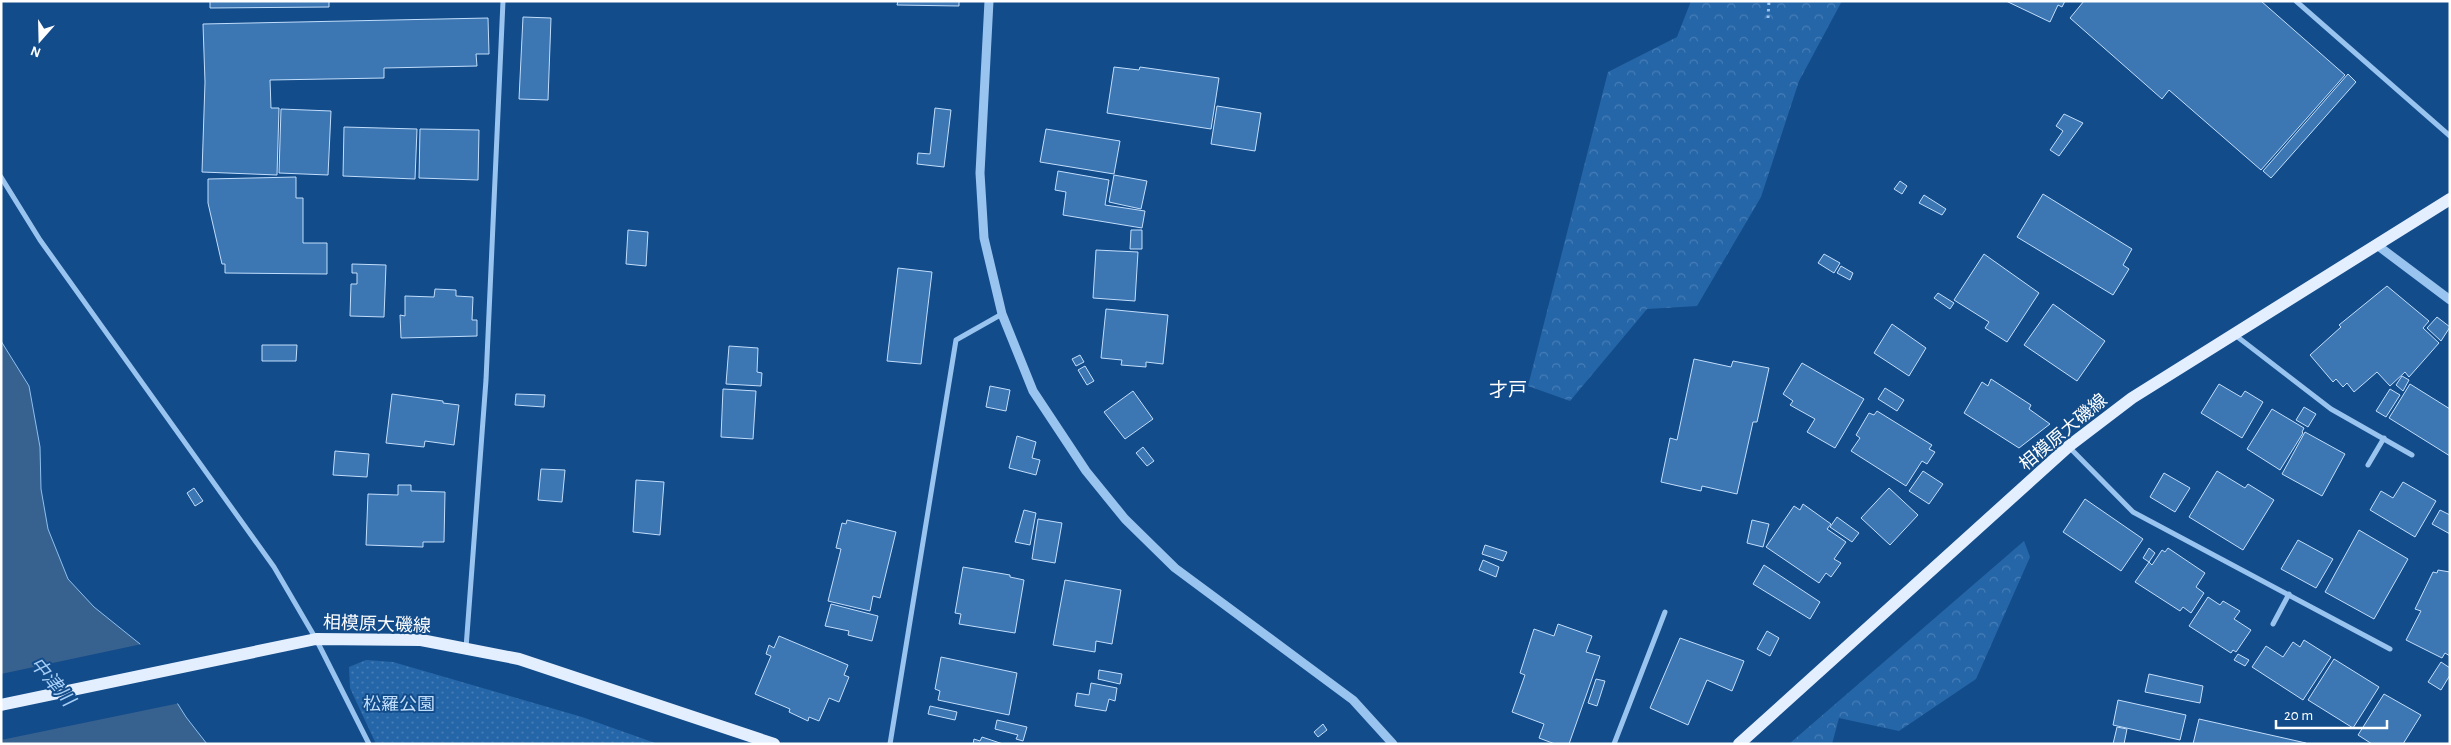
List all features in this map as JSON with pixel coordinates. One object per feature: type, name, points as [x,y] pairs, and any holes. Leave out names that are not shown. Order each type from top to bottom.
[{"type":"main road","name":"相模原大磯線","points":[[1738,744],[2069,446],[2132,398],[2233,333],[2450,199]]},
{"type":"main road","name":"相模原大磯線","points":[[1,706],[316,639],[421,640],[519,659],[774,744]]},
{"type":"street","points":[[466,649],[486,380],[503,1]]},
{"type":"street","points":[[989,1],[980,173],[984,238],[1002,314],[1033,391],[1086,471],[1125,519],[1175,568],[1353,700],[1393,744]]},
{"type":"street","points":[[2296,1],[2450,136]]},
{"type":"street","points":[[1,176],[40,240],[274,566],[316,639],[369,744]]},
{"type":"street","points":[[2377,245],[2450,300]]},
{"type":"street","points":[[890,744],[956,340],[1002,314]]},
{"type":"street","points":[[2233,333],[2331,409],[2412,455]]},
{"type":"street","points":[[2368,465],[2384,438]]},
{"type":"street","points":[[2069,446],[2133,512],[2390,649]]},
{"type":"street","points":[[2273,624],[2289,594]]},
{"type":"street","points":[[1614,744],[1665,612]]},
{"type":"path","points":[[1768,18],[1769,1]]},
{"type":"green space","points":[[1691,1],[1842,1],[1799,81],[1761,197],[1697,306],[1647,309],[1570,401],[1528,386],[1608,72],[1677,37]]},
{"type":"green space","points":[[2024,541],[2030,557],[1976,679],[1899,731],[1839,718],[1832,744],[1789,744]]},
{"type":"green space","name":"松羅公園","points":[[366,660],[393,662],[582,717],[658,744],[376,744],[350,688],[349,667]]},
{"type":"water","name":"中津川","points":[[1,341],[29,386],[40,447],[41,489],[48,529],[68,579],[94,607],[140,644],[186,717],[207,744],[1,744]]},
{"type":"pier","points":[[142,644],[180,703],[1,740],[1,674]]},
{"type":"building","points":[[210,1],[329,1],[329,7],[210,8]]},
{"type":"building","points":[[898,1],[959,1],[959,6],[897,5]]},
{"type":"building","points":[[2006,1],[2065,1],[2062,7],[2058,5],[2050,22]]},
{"type":"building","points":[[2084,1],[2261,1],[2345,75],[2261,170],[2169,90],[2162,99],[2070,18]]},
{"type":"building","points":[[523,17],[551,18],[548,100],[519,99]]},
{"type":"building","points":[[488,18],[489,54],[476,54],[477,66],[384,68],[384,78],[270,80],[271,108],[279,108],[277,175],[202,172],[205,82],[203,24]]},
{"type":"building","points":[[1114,67],[1139,70],[1140,67],[1219,78],[1211,129],[1107,113]]},
{"type":"building","points":[[2348,74],[2356,82],[2271,178],[2263,171]]},
{"type":"building","points":[[1217,106],[1261,113],[1255,151],[1211,144]]},
{"type":"building","points":[[935,108],[951,110],[944,167],[917,164],[918,153],[930,154]]},
{"type":"building","points":[[281,109],[331,111],[328,175],[279,173]]},
{"type":"building","points":[[2064,114],[2083,123],[2059,156],[2050,150],[2063,131],[2056,126]]},
{"type":"building","points":[[344,127],[417,129],[415,179],[343,176]]},
{"type":"building","points":[[420,129],[479,130],[478,180],[419,178]]},
{"type":"building","points":[[1046,129],[1120,141],[1114,174],[1040,162]]},
{"type":"building","points":[[1058,171],[1109,180],[1105,205],[1145,211],[1142,228],[1063,215],[1066,192],[1055,190]]},
{"type":"building","points":[[1114,175],[1147,181],[1141,209],[1109,202]]},
{"type":"building","points":[[296,177],[296,198],[303,198],[303,243],[327,243],[327,274],[225,273],[225,264],[222,264],[208,203],[208,179]]},
{"type":"building","points":[[1900,181],[1907,186],[1902,194],[1894,189]]},
{"type":"building","points":[[2043,194],[2132,249],[2123,265],[2129,269],[2113,295],[2017,237]]},
{"type":"building","points":[[1924,195],[1946,209],[1942,215],[1919,203]]},
{"type":"building","points":[[628,230],[648,232],[646,266],[626,264]]},
{"type":"building","points":[[1131,230],[1142,230],[1142,249],[1130,249]]},
{"type":"building","points":[[1096,250],[1138,252],[1135,301],[1093,298]]},
{"type":"building","points":[[1824,254],[1840,263],[1834,273],[1818,263]]},
{"type":"building","points":[[1984,254],[2039,293],[2007,342],[1985,328],[1989,322],[1954,300]]},
{"type":"building","points":[[352,264],[386,265],[384,317],[350,316],[351,284],[357,284],[357,273],[352,273]]},
{"type":"building","points":[[1841,266],[1853,273],[1850,280],[1837,273]]},
{"type":"building","points":[[898,268],[932,272],[921,364],[887,361]]},
{"type":"building","points":[[2387,286],[2429,321],[2423,328],[2439,343],[2409,377],[2405,372],[2390,386],[2377,372],[2354,392],[2347,383],[2343,387],[2336,379],[2333,382],[2310,355],[2341,327],[2339,325]]},
{"type":"building","points":[[435,289],[456,290],[456,296],[473,297],[472,320],[477,320],[477,336],[401,338],[400,315],[405,316],[405,296],[434,297]]},
{"type":"building","points":[[1938,293],[1954,303],[1950,309],[1934,298]]},
{"type":"building","points":[[2053,304],[2105,341],[2077,381],[2024,345]]},
{"type":"building","points":[[1106,309],[1168,315],[1163,364],[1146,362],[1146,367],[1121,365],[1122,360],[1101,358]]},
{"type":"building","points":[[2437,317],[2450,327],[2441,341],[2427,328]]},
{"type":"building","points":[[1892,324],[1926,348],[1909,376],[1874,353]]},
{"type":"building","points":[[262,345],[297,345],[296,361],[262,361]]},
{"type":"building","points":[[729,346],[758,348],[757,372],[762,373],[761,386],[726,384]]},
{"type":"building","points":[[1080,355],[1084,362],[1076,366],[1072,359]]},
{"type":"building","points":[[1694,359],[1731,367],[1733,361],[1769,368],[1757,422],[1753,422],[1737,494],[1702,486],[1701,491],[1661,482],[1670,438],[1677,440]]},
{"type":"building","points":[[1802,363],[1864,399],[1835,448],[1807,432],[1815,419],[1790,405],[1793,401],[1783,394]]},
{"type":"building","points":[[1085,366],[1094,381],[1087,385],[1078,370]]},
{"type":"building","points":[[2402,376],[2409,380],[2403,391],[2396,385]]},
{"type":"building","points":[[1991,379],[2031,405],[2029,409],[2050,424],[2019,448],[1964,413],[1982,382],[1988,386]]},
{"type":"building","points":[[2219,384],[2241,397],[2245,391],[2263,402],[2242,438],[2201,413]]},
{"type":"building","points":[[2410,384],[2450,409],[2450,456],[2389,418]]},
{"type":"building","points":[[990,386],[1010,390],[1006,411],[986,407]]},
{"type":"building","points":[[1885,388],[1904,400],[1897,411],[1878,399]]},
{"type":"building","points":[[723,389],[756,391],[753,439],[721,437]]},
{"type":"building","points":[[2390,389],[2400,395],[2386,417],[2376,411]]},
{"type":"building","points":[[1133,391],[1153,419],[1125,439],[1104,412]]},
{"type":"building","points":[[392,394],[459,405],[454,445],[425,441],[424,447],[386,443]]},
{"type":"building","points":[[516,394],[545,395],[544,407],[515,405]]},
{"type":"building","points":[[2304,407],[2316,414],[2308,427],[2296,420]]},
{"type":"building","points":[[2272,409],[2304,428],[2303,433],[2280,470],[2247,449]]},
{"type":"building","points":[[1877,411],[1932,445],[1929,449],[1935,452],[1927,464],[1922,461],[1906,486],[1851,451],[1860,438],[1856,435],[1869,413],[1874,415]]},
{"type":"building","points":[[2305,432],[2345,454],[2322,496],[2282,474]]},
{"type":"building","points":[[1017,436],[1036,442],[1032,458],[1040,460],[1036,475],[1009,468]]},
{"type":"building","points":[[1143,447],[1154,461],[1147,466],[1136,453]]},
{"type":"building","points":[[335,451],[369,454],[367,477],[333,475]]},
{"type":"building","points":[[541,469],[565,470],[562,502],[538,500]]},
{"type":"building","points":[[1923,471],[1943,484],[1929,504],[1909,491]]},
{"type":"building","points":[[2217,471],[2245,488],[2248,484],[2274,500],[2243,550],[2189,517]]},
{"type":"building","points":[[2164,473],[2190,488],[2175,512],[2150,497]]},
{"type":"building","points":[[636,480],[664,482],[660,535],[633,532]]},
{"type":"building","points":[[2403,482],[2436,501],[2415,537],[2370,510],[2381,491],[2393,498]]},
{"type":"building","points":[[398,485],[411,485],[411,491],[445,492],[444,542],[423,542],[423,547],[366,545],[368,494],[398,495]]},
{"type":"building","points":[[194,488],[203,501],[195,506],[187,493]]},
{"type":"building","points":[[1889,488],[1918,515],[1890,545],[1861,518]]},
{"type":"building","points":[[2085,499],[2143,539],[2121,571],[2063,532]]},
{"type":"building","points":[[1803,504],[1831,524],[1827,529],[1846,542],[1834,559],[1841,563],[1831,577],[1826,573],[1819,583],[1766,547],[1794,506],[1800,510]]},
{"type":"building","points":[[1024,510],[1036,513],[1030,545],[1015,542]]},
{"type":"building","points":[[2440,510],[2450,515],[2450,534],[2432,524]]},
{"type":"building","points":[[1837,517],[1859,533],[1852,542],[1830,527]]},
{"type":"building","points":[[1038,519],[1062,523],[1055,563],[1032,559]]},
{"type":"building","points":[[847,520],[896,532],[880,598],[873,596],[870,611],[828,601],[841,549],[836,548],[842,523],[846,524]]},
{"type":"building","points":[[1752,520],[1769,524],[1763,547],[1747,543]]},
{"type":"building","points":[[2359,530],[2408,559],[2374,619],[2325,592]]},
{"type":"building","points":[[2298,540],[2333,559],[2316,588],[2281,569]]},
{"type":"building","points":[[1485,545],[1507,552],[1503,561],[1482,554]]},
{"type":"building","points":[[2149,548],[2155,553],[2149,562],[2143,558]]},
{"type":"building","points":[[2168,548],[2205,573],[2196,587],[2204,593],[2191,613],[2183,607],[2180,611],[2135,582],[2149,562],[2152,565],[2162,550],[2165,552]]},
{"type":"building","points":[[1483,560],[1499,567],[1496,577],[1479,570]]},
{"type":"building","points":[[1764,565],[1820,602],[1810,619],[1753,584]]},
{"type":"building","points":[[963,567],[1010,575],[1010,577],[1024,580],[1015,633],[959,624],[961,614],[955,613]]},
{"type":"building","points":[[2438,570],[2450,572],[2450,656],[2445,653],[2442,658],[2406,640],[2421,611],[2415,609],[2433,572],[2437,573]]},
{"type":"building","points":[[1065,580],[1121,590],[1112,644],[1096,641],[1095,652],[1053,645]]},
{"type":"building","points":[[2208,597],[2220,605],[2223,601],[2240,611],[2234,619],[2251,630],[2236,652],[2233,650],[2231,653],[2189,626]]},
{"type":"building","points":[[831,604],[878,616],[872,641],[848,635],[849,631],[825,626]]},
{"type":"building","points":[[1558,624],[1592,636],[1586,652],[1600,656],[1569,744],[1555,744],[1539,738],[1544,724],[1512,712],[1525,675],[1520,673],[1534,629],[1554,636]]},
{"type":"building","points":[[1767,631],[1779,638],[1770,656],[1757,649]]},
{"type":"building","points":[[779,636],[848,665],[844,675],[849,677],[839,702],[829,698],[819,721],[809,717],[808,721],[789,712],[790,709],[755,694],[771,656],[766,654],[769,645],[774,648]]},
{"type":"building","points":[[1680,638],[1744,661],[1732,691],[1707,680],[1688,725],[1650,708]]},
{"type":"building","points":[[2304,640],[2331,657],[2303,700],[2252,667],[2266,646],[2283,657],[2293,642],[2300,647]]},
{"type":"building","points":[[2238,654],[2249,660],[2245,666],[2234,660]]},
{"type":"building","points":[[941,657],[1017,673],[1009,715],[938,700],[940,691],[935,689]]},
{"type":"building","points":[[2334,659],[2379,687],[2353,728],[2308,700]]},
{"type":"building","points":[[2441,662],[2450,668],[2450,675],[2441,690],[2428,682]]},
{"type":"building","points":[[1099,670],[1122,674],[1120,684],[1098,679]]},
{"type":"building","points":[[2149,674],[2203,686],[2200,703],[2145,692]]},
{"type":"building","points":[[1596,679],[1605,681],[1597,706],[1588,703]]},
{"type":"building","points":[[1091,683],[1117,688],[1115,701],[1109,699],[1106,711],[1075,706],[1077,693],[1089,695]]},
{"type":"building","points":[[2384,694],[2421,715],[2403,744],[2372,744],[2358,735]]},
{"type":"building","points":[[2118,700],[2186,715],[2180,740],[2113,725]]},
{"type":"building","points":[[930,706],[957,712],[955,720],[928,714]]},
{"type":"building","points":[[2199,719],[2306,743],[2306,744],[2193,744]]},
{"type":"building","points":[[997,720],[1027,727],[1023,741],[1016,739],[1018,735],[995,729]]},
{"type":"building","points":[[1323,724],[1327,730],[1318,737],[1314,732]]},
{"type":"building","points":[[2117,727],[2127,729],[2124,744],[2113,744]]},
{"type":"building","points":[[982,737],[1003,744],[973,744],[974,739],[980,741]]},
{"type":"district","name":"才戸","points":[[1508,389]]}]
